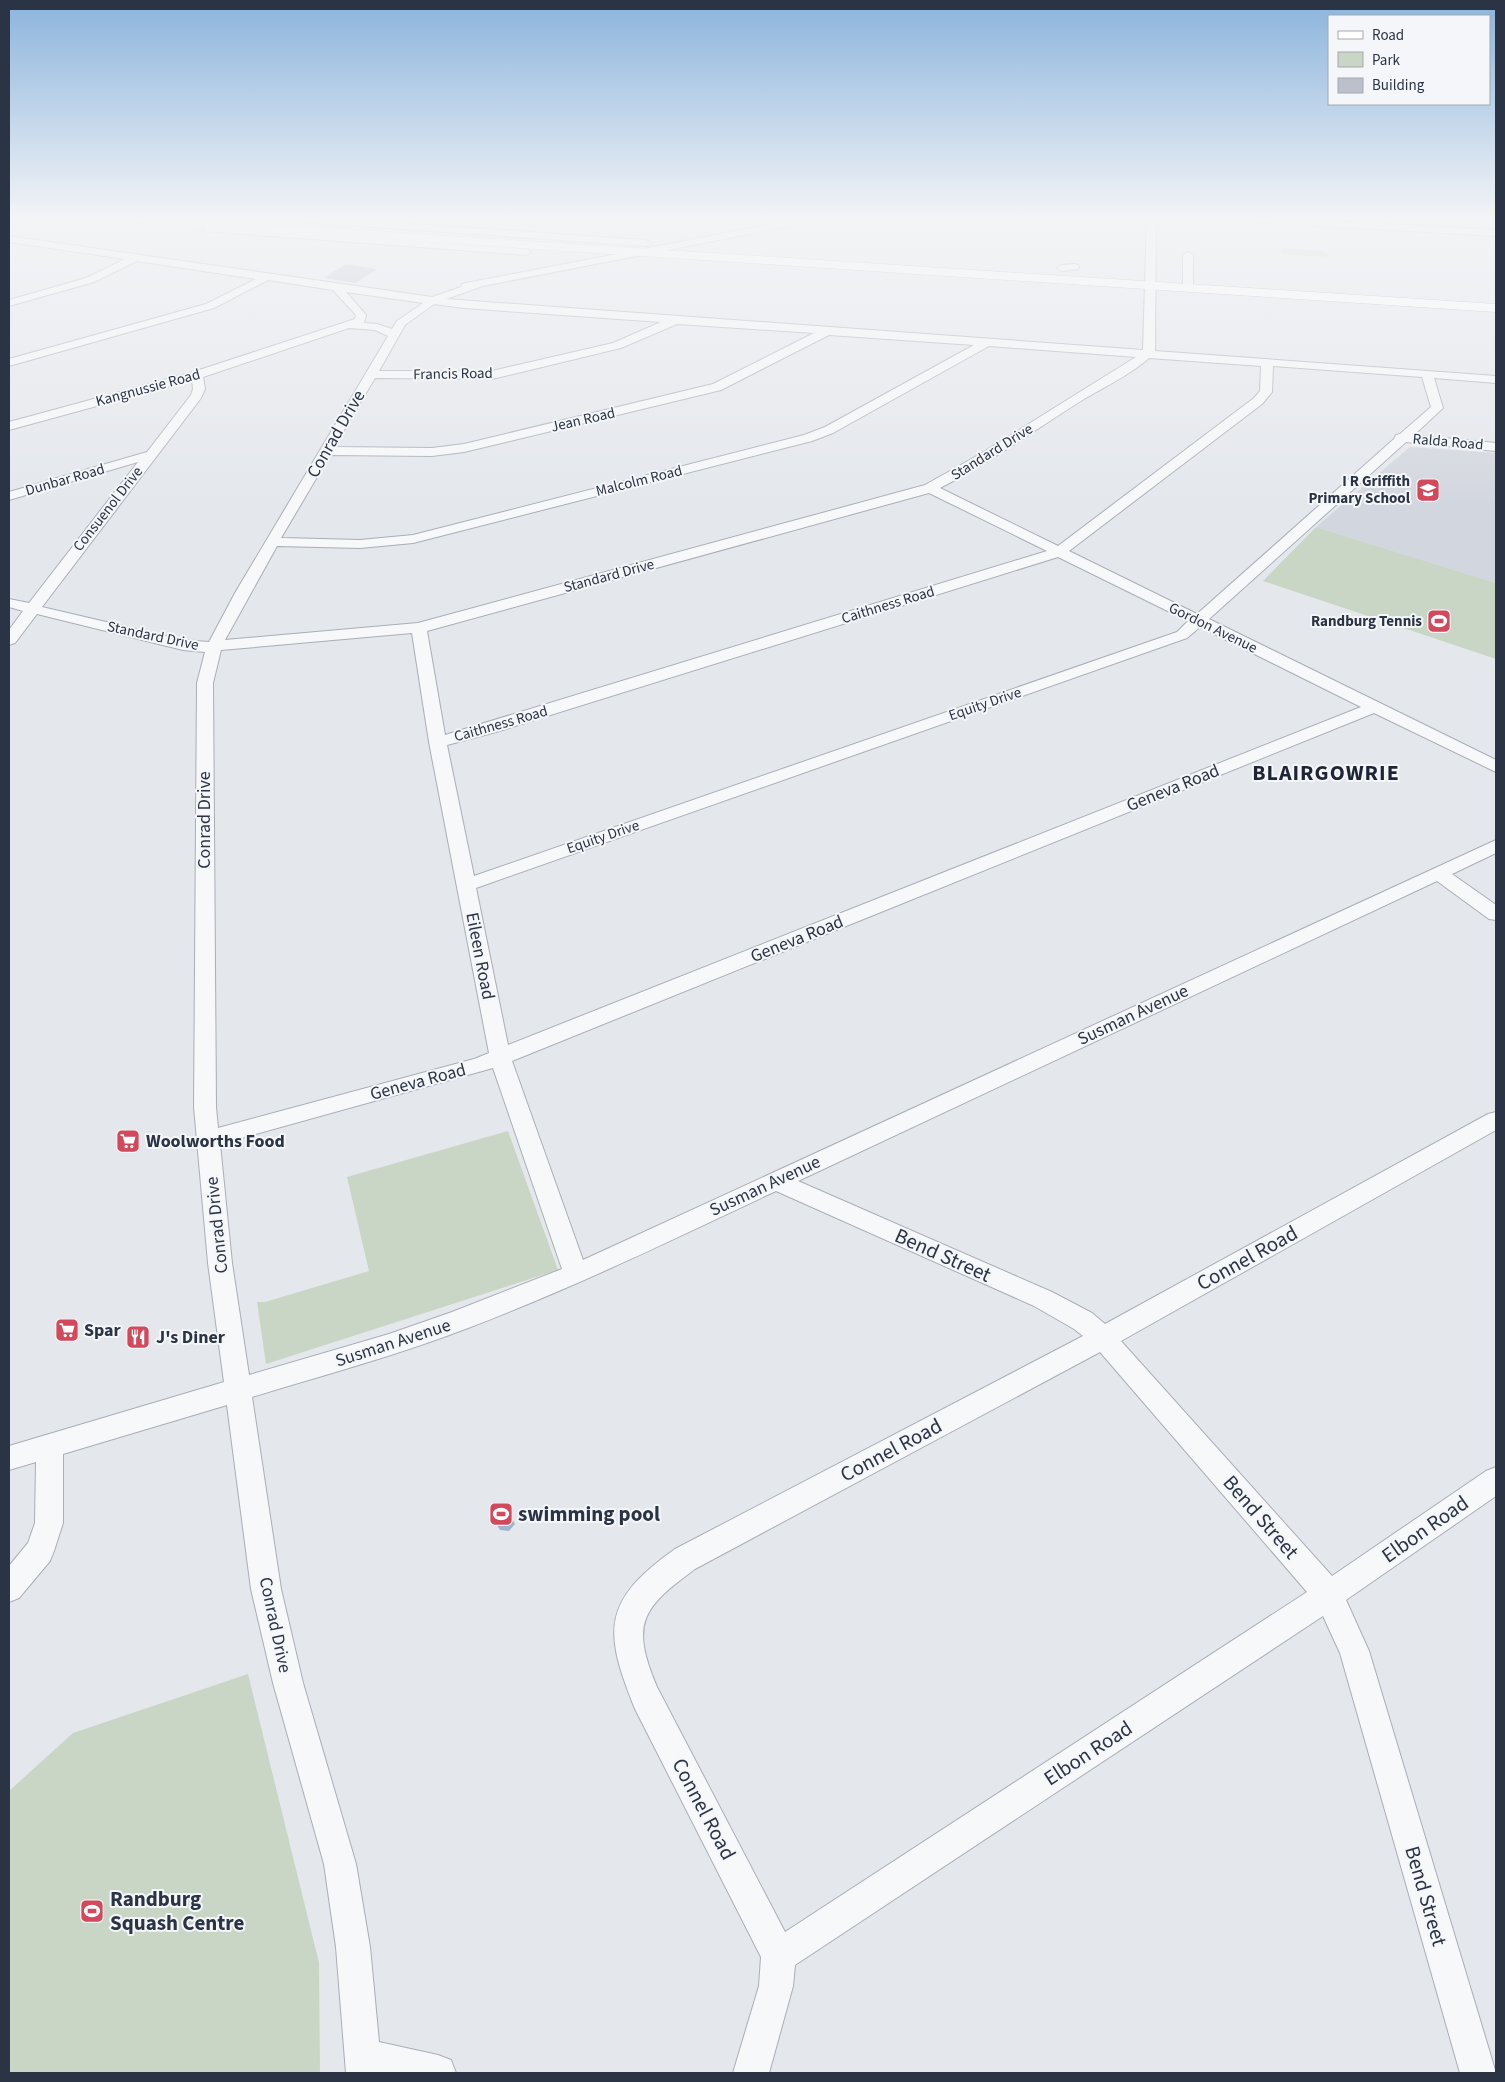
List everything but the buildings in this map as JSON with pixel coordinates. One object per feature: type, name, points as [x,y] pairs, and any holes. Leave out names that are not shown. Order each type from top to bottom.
[{"type":"street","points":[[9,363],[181,314]]},
{"type":"street","points":[[351,325],[360,320],[360,314]]},
{"type":"street","points":[[351,325],[378,327],[398,318],[396,314]]},
{"type":"street","name":"Conrad Drive","points":[[364,2064],[353,1946],[340,1864],[288,1683],[266,1589],[220,1263],[205,1107],[204,703],[205,683],[214,647],[272,542],[371,374],[398,318],[405,314]]},
{"type":"street","points":[[595,314],[1496,380]]},
{"type":"street","points":[[1145,354],[1150,347],[1151,314]]},
{"type":"street","name":"Francis Road","points":[[371,374],[471,376],[492,374],[617,346],[676,320]]},
{"type":"street","name":"Kangnussie Road","points":[[9,426],[197,375],[351,325]]},
{"type":"street","name":"Jean Road","points":[[326,451],[444,451],[502,439],[717,387],[828,331]]},
{"type":"street","name":"Malcolm Road","points":[[272,542],[360,545],[413,539],[808,438],[829,430],[986,343]]},
{"type":"street","name":"Standard Drive","points":[[9,603],[183,645],[214,647],[419,628],[930,488],[958,474],[1145,354]]},
{"type":"street","name":"Caithness Road","points":[[438,742],[500,726],[1059,552],[1258,401],[1266,392],[1267,363]]},
{"type":"street","points":[[1427,374],[1451,443]]},
{"type":"street","name":"Consuenol Drive","points":[[9,640],[196,395],[199,389],[197,375]]},
{"type":"street","name":"Equity Drive","points":[[466,885],[1178,636],[1186,632],[1197,620],[1400,438],[1442,420]]},
{"type":"street","name":"Ralda Road","points":[[1400,438],[1496,446]]},
{"type":"street","name":"Dunbar Road","points":[[9,496],[150,455]]},
{"type":"street","name":"Gordon Avenue","points":[[930,488],[1496,767]]},
{"type":"street","name":"Eileen Road","points":[[419,628],[438,742],[500,1057],[576,1274]]},
{"type":"street","name":"Geneva Road","points":[[208,1138],[480,1065],[1375,707]]},
{"type":"street","name":"Susman Avenue","points":[[9,1458],[398,1342],[459,1321],[576,1274],[1496,846]]},
{"type":"street","points":[[1438,873],[1496,914]]},
{"type":"street","name":"Connel Road","points":[[778,1956],[763,1923],[632,1669],[627,1643],[629,1622],[638,1599],[659,1576],[685,1559],[1103,1338],[1496,1120]]},
{"type":"street","name":"Bend Street","points":[[775,1181],[1043,1299],[1083,1321],[1103,1338],[1329,1595],[1354,1651],[1478,2073]]},
{"type":"street","points":[[9,1588],[40,1551],[49,1523],[50,1446]]},
{"type":"street","name":"Elbon Road","points":[[778,1956],[1329,1595],[1496,1480]]},
{"type":"street","points":[[751,2073],[776,1986],[778,1956]]},
{"type":"street","points":[[364,2064],[438,2073]]},
{"type":"shaded area","name":"I R Griffith Primary School","points":[[1410,447],[1496,453],[1496,583],[1316,527]]},
{"type":"green space","name":"Randburg Tennis","points":[[1316,527],[1496,583],[1496,659],[1263,581]]},
{"type":"green space","points":[[508,1131],[558,1270],[266,1364],[257,1302],[265,1302],[369,1271],[347,1177]]},
{"type":"green space","points":[[248,1674],[319,1963],[320,2073],[9,2073],[9,1791],[73,1733]]},
{"type":"water","name":"swimming pool","points":[[503,1502],[515,1524],[509,1531],[500,1530],[492,1518],[493,1509]]},
{"type":"place","name":"I R Griffith Primary School","points":[[1428,490]]},
{"type":"place","name":"Randburg Tennis","points":[[1439,621]]},
{"type":"place","name":"Woolworths Food","points":[[128,1141]]},
{"type":"place","name":"Spar","points":[[67,1330]]},
{"type":"place","name":"J's Diner","points":[[138,1337]]},
{"type":"place","name":"swimming pool","points":[[501,1514]]},
{"type":"place","name":"Randburg Squash Centre","points":[[92,1911]]},
{"type":"district","name":"BLAIRGOWRIE","points":[[1326,773]]}]
